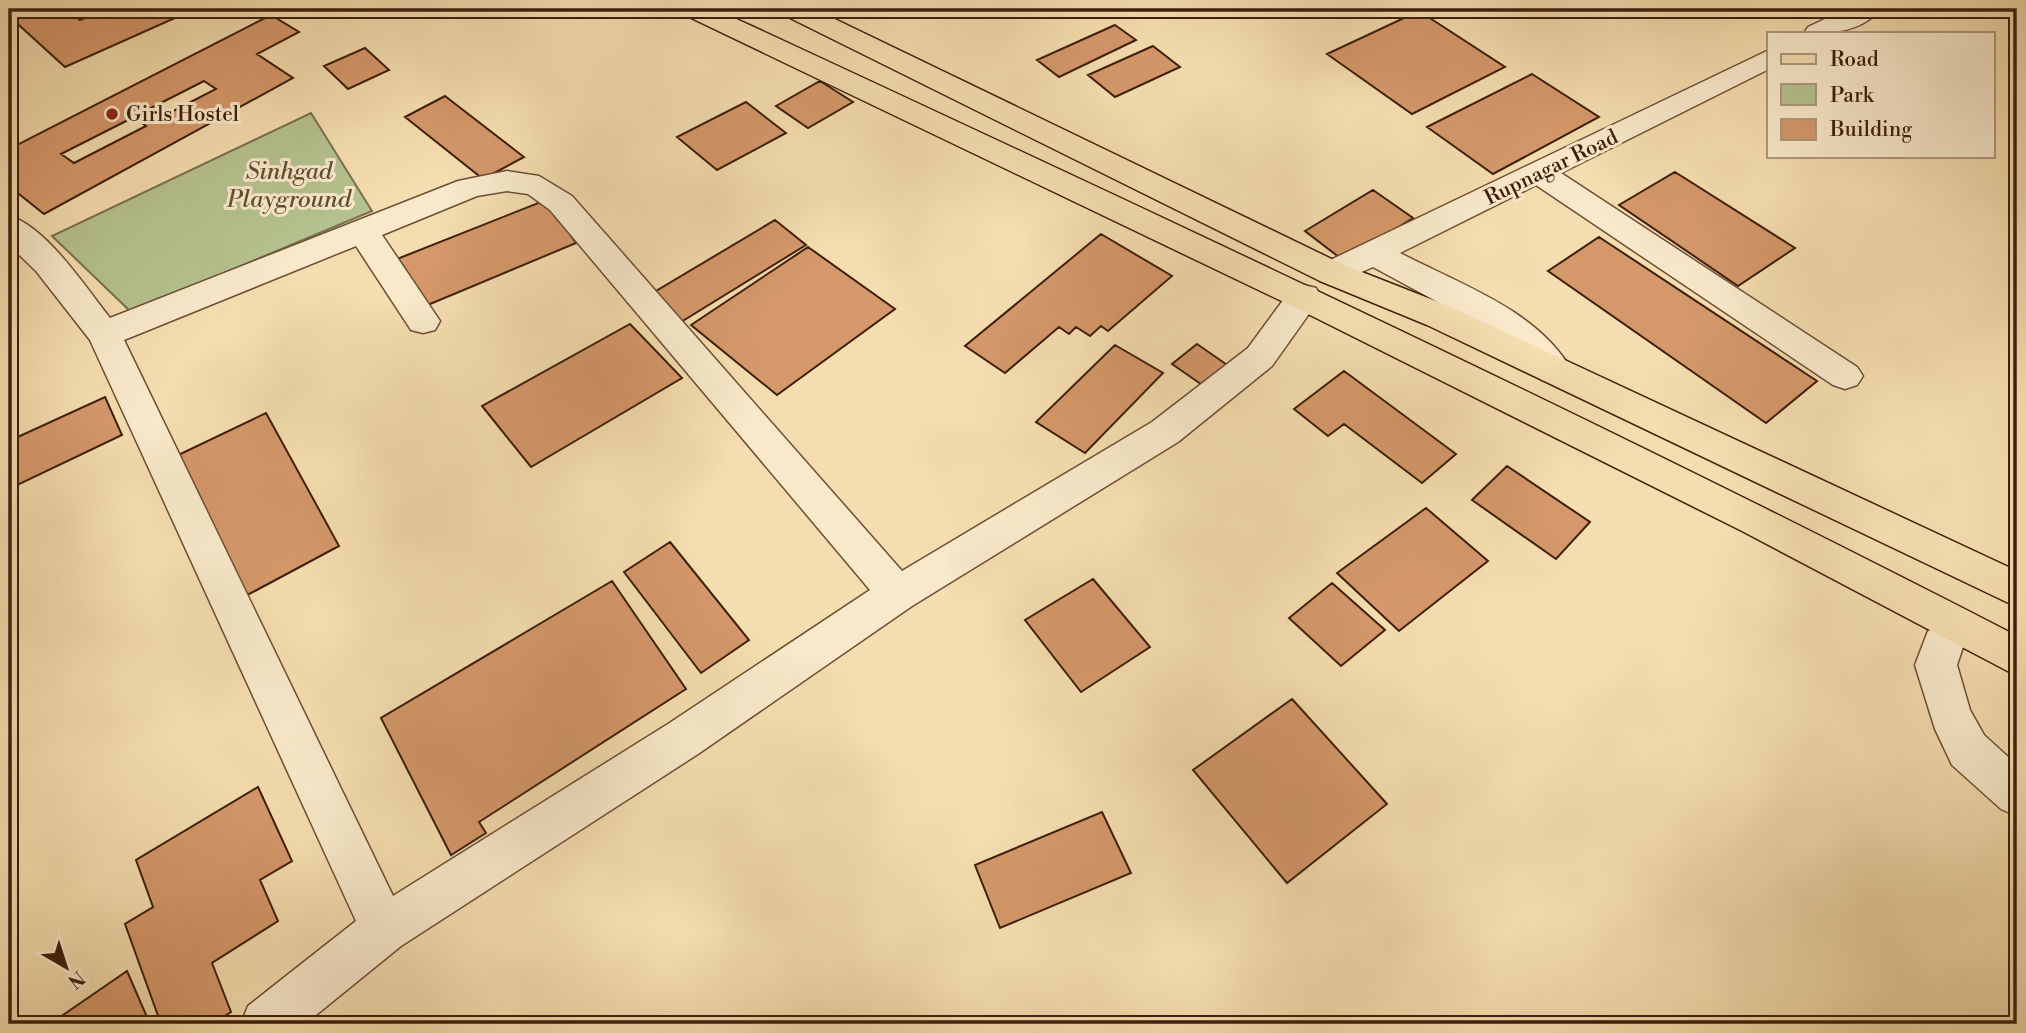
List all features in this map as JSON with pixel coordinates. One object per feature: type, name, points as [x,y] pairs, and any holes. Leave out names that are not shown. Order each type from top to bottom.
[{"type":"main road","points":[[694,9],[1318,285],[1439,316],[2017,590]]},
{"type":"main road","points":[[793,9],[2017,657]]},
{"type":"street","points":[[1820,32],[1866,9]]},
{"type":"street","name":"Rupnagar Road","points":[[1318,285],[1374,253],[1767,59]]},
{"type":"street","points":[[1539,173],[1845,376]]},
{"type":"street","points":[[104,334],[469,188],[500,181],[524,181],[545,188],[569,213],[898,594]]},
{"type":"street","points":[[9,227],[48,262],[104,334],[384,929]]},
{"type":"street","points":[[363,231],[423,321]]},
{"type":"street","points":[[1374,253],[1516,329],[1554,370]]},
{"type":"street","points":[[267,1024],[384,929],[683,739],[898,594],[1165,432],[1261,356],[1318,285]]},
{"type":"street","points":[[1943,644],[1936,665],[1950,715],[1968,750],[2017,794]]},
{"type":"green space","name":"Sinhgad Playground","points":[[311,113],[372,211],[131,312],[52,236]]},
{"type":"building","points":[[9,9],[68,9],[80,20],[106,9],[195,9],[65,67],[9,16]]},
{"type":"building","points":[[1419,11],[1505,67],[1412,114],[1327,54]]},
{"type":"building","name":"Girls Hostel","points":[[271,15],[299,32],[257,54],[293,78],[44,214],[9,186],[9,149]],"holes":[[[204,81],[216,89],[154,121],[143,112]],[[134,117],[146,126],[74,163],[61,154]]]},
{"type":"building","points":[[1115,25],[1136,40],[1059,77],[1037,60]]},
{"type":"building","points":[[1153,46],[1180,67],[1115,97],[1088,75]]},
{"type":"building","points":[[365,48],[389,70],[348,89],[324,66]]},
{"type":"building","points":[[1532,74],[1599,117],[1493,174],[1427,127]]},
{"type":"building","points":[[820,81],[853,102],[808,128],[776,106]]},
{"type":"building","points":[[445,96],[524,157],[483,179],[405,117]]},
{"type":"building","points":[[746,102],[786,133],[717,170],[677,137]]},
{"type":"building","points":[[1675,172],[1795,248],[1738,286],[1619,205]]},
{"type":"building","points":[[1373,190],[1413,218],[1344,261],[1305,231]]},
{"type":"building","points":[[546,200],[576,243],[423,307],[397,259]]},
{"type":"building","points":[[775,220],[806,245],[681,322],[651,294]]},
{"type":"building","points":[[1101,234],[1172,276],[1108,331],[1101,326],[1090,336],[1076,327],[1069,334],[1059,327],[1005,373],[965,346]]},
{"type":"building","points":[[1599,237],[1817,381],[1766,423],[1548,271]]},
{"type":"building","points":[[808,247],[895,309],[777,395],[691,325]]},
{"type":"building","points":[[630,324],[682,378],[531,467],[482,406]]},
{"type":"building","points":[[1197,344],[1233,369],[1208,389],[1172,364]]},
{"type":"building","points":[[1115,345],[1163,373],[1085,453],[1036,422]]},
{"type":"building","points":[[1344,371],[1456,454],[1422,483],[1344,424],[1328,436],[1294,409]]},
{"type":"building","points":[[105,397],[122,435],[9,489],[9,441]]},
{"type":"building","points":[[266,413],[339,546],[240,599],[172,458]]},
{"type":"building","points":[[1507,466],[1590,522],[1556,559],[1472,500]]},
{"type":"building","points":[[1426,508],[1488,561],[1399,631],[1337,573]]},
{"type":"building","points":[[670,542],[749,640],[701,673],[624,572]]},
{"type":"building","points":[[1093,579],[1150,647],[1081,692],[1025,620]]},
{"type":"building","points":[[612,581],[686,689],[479,822],[486,833],[451,855],[381,718]]},
{"type":"building","points":[[1332,583],[1385,630],[1341,666],[1289,618]]},
{"type":"building","points":[[1292,699],[1387,804],[1287,883],[1193,770]]},
{"type":"building","points":[[258,787],[292,861],[260,880],[278,921],[212,963],[231,1012],[212,1024],[161,1024],[125,924],[153,907],[136,860]]},
{"type":"building","points":[[1102,812],[1131,873],[1000,928],[975,865]]},
{"type":"building","points":[[127,971],[150,1024],[50,1024]]},
{"type":"place","name":"Girls Hostel","points":[[112,114]]}]
